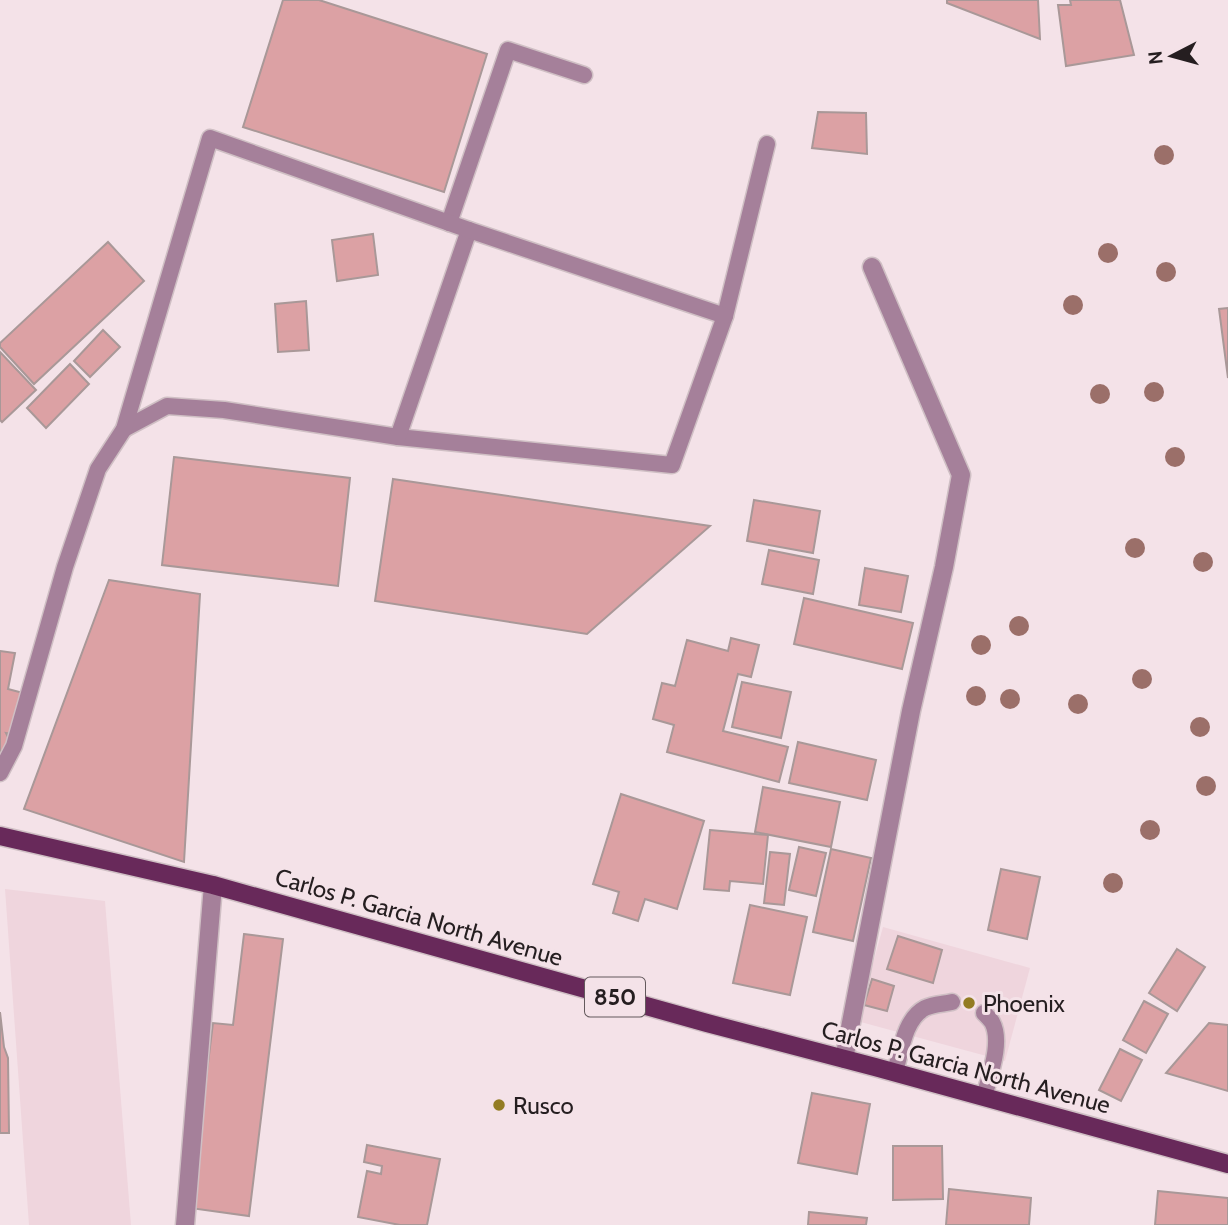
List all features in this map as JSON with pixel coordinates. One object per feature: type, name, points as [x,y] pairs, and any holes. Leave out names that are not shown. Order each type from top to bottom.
[{"type":"main road","name":"Carlos P. Garcia North Avenue","points":[[0,836],[213,885],[707,1023],[1228,1164]]},
{"type":"street","points":[[844,1059],[911,711],[944,567],[961,475],[873,267]]},
{"type":"street","points":[[185,1225],[213,885]]},
{"type":"lane","points":[[449,223],[508,50],[584,75]]},
{"type":"lane","points":[[0,774],[14,746],[65,568],[98,469],[124,429],[210,138],[468,230],[725,316]]},
{"type":"lane","points":[[124,429],[167,406],[223,410],[398,437],[672,465],[725,316],[767,144]]},
{"type":"lane","points":[[398,437],[468,230]]},
{"type":"lane","points":[[895,1072],[909,1024],[915,1016],[933,1005],[952,1002]]},
{"type":"lane","points":[[984,1013],[992,1023],[996,1048],[984,1097]]},
{"type":"shaded area","points":[[5,889],[105,901],[131,1225],[29,1225]]},
{"type":"shaded area","points":[[883,927],[1030,968],[1005,1061],[857,1021]]},
{"type":"building","points":[[283,0],[319,0],[487,54],[444,192],[243,127]]},
{"type":"building","points":[[947,0],[1038,0],[1040,39],[947,3]]},
{"type":"building","points":[[1070,0],[1120,0],[1134,55],[1066,66],[1058,5],[1071,5]]},
{"type":"building","points":[[818,112],[866,113],[867,154],[812,148]]},
{"type":"building","points":[[373,234],[378,275],[337,281],[332,240]]},
{"type":"building","points":[[108,242],[144,281],[34,384],[0,347],[0,343]]},
{"type":"building","points":[[306,301],[309,350],[278,352],[275,304]]},
{"type":"building","points":[[1228,308],[1228,378],[1219,309]]},
{"type":"building","points":[[103,330],[120,347],[90,377],[74,361]]},
{"type":"building","points":[[0,352],[36,390],[2,422],[0,420]]},
{"type":"building","points":[[70,364],[89,384],[46,428],[27,408]]},
{"type":"building","points":[[174,457],[350,478],[338,586],[162,565]]},
{"type":"building","points":[[393,479],[710,526],[587,634],[375,601]]},
{"type":"building","points":[[754,500],[820,511],[813,553],[747,541]]},
{"type":"building","points":[[769,550],[819,560],[813,594],[762,584]]},
{"type":"building","points":[[865,568],[908,576],[901,612],[859,605]]},
{"type":"building","points":[[109,580],[200,594],[184,862],[24,809]]},
{"type":"building","points":[[804,598],[913,623],[902,669],[794,644]]},
{"type":"building","points":[[731,638],[759,645],[751,677],[738,674],[723,731],[788,747],[779,782],[667,752],[674,725],[653,719],[662,683],[675,686],[687,640],[728,651]]},
{"type":"building","points":[[0,651],[15,653],[8,689],[23,693],[12,734],[6,733],[9,739],[0,757]]},
{"type":"building","points":[[742,682],[791,692],[781,738],[732,727]]},
{"type":"building","points":[[798,742],[876,760],[867,800],[789,783]]},
{"type":"building","points":[[763,787],[840,802],[831,847],[755,832]]},
{"type":"building","points":[[621,794],[704,821],[677,909],[645,899],[638,921],[613,913],[619,892],[593,884]]},
{"type":"building","points":[[710,830],[768,835],[763,884],[730,881],[729,891],[704,889]]},
{"type":"building","points":[[799,847],[826,853],[816,896],[789,890]]},
{"type":"building","points":[[831,849],[871,858],[853,941],[813,932]]},
{"type":"building","points":[[770,852],[790,854],[784,905],[764,903]]},
{"type":"building","points":[[1001,869],[1040,877],[1027,939],[988,930]]},
{"type":"building","points":[[750,905],[807,917],[790,995],[733,983]]},
{"type":"building","points":[[244,934],[283,939],[249,1216],[190,1208],[213,1023],[233,1025]]},
{"type":"building","points":[[898,936],[942,950],[933,983],[887,969]]},
{"type":"building","points":[[1177,949],[1205,967],[1177,1011],[1149,993]]},
{"type":"building","points":[[872,979],[894,986],[887,1011],[864,1005]]},
{"type":"building","points":[[1144,1001],[1168,1014],[1146,1053],[1123,1040]]},
{"type":"building","points":[[0,1012],[8,1058],[9,1133],[0,1133]]},
{"type":"building","points":[[1209,1023],[1228,1025],[1228,1091],[1166,1073]]},
{"type":"building","points":[[1120,1049],[1142,1060],[1121,1101],[1099,1090]]},
{"type":"building","points":[[812,1093],[870,1104],[857,1174],[798,1163]]},
{"type":"building","points":[[367,1145],[440,1159],[427,1225],[400,1225],[358,1217],[367,1171],[381,1174],[382,1166],[364,1162]]},
{"type":"building","points":[[893,1146],[942,1146],[943,1199],[893,1200]]},
{"type":"building","points":[[949,1189],[1031,1198],[1029,1225],[946,1225]]},
{"type":"building","points":[[1158,1191],[1228,1198],[1228,1225],[1155,1225]]},
{"type":"building","points":[[809,1212],[867,1218],[866,1225],[808,1225]]},
{"type":"place","name":"Phoenix","points":[[969,1003]]},
{"type":"place","name":"Rusco","points":[[499,1105]]}]
